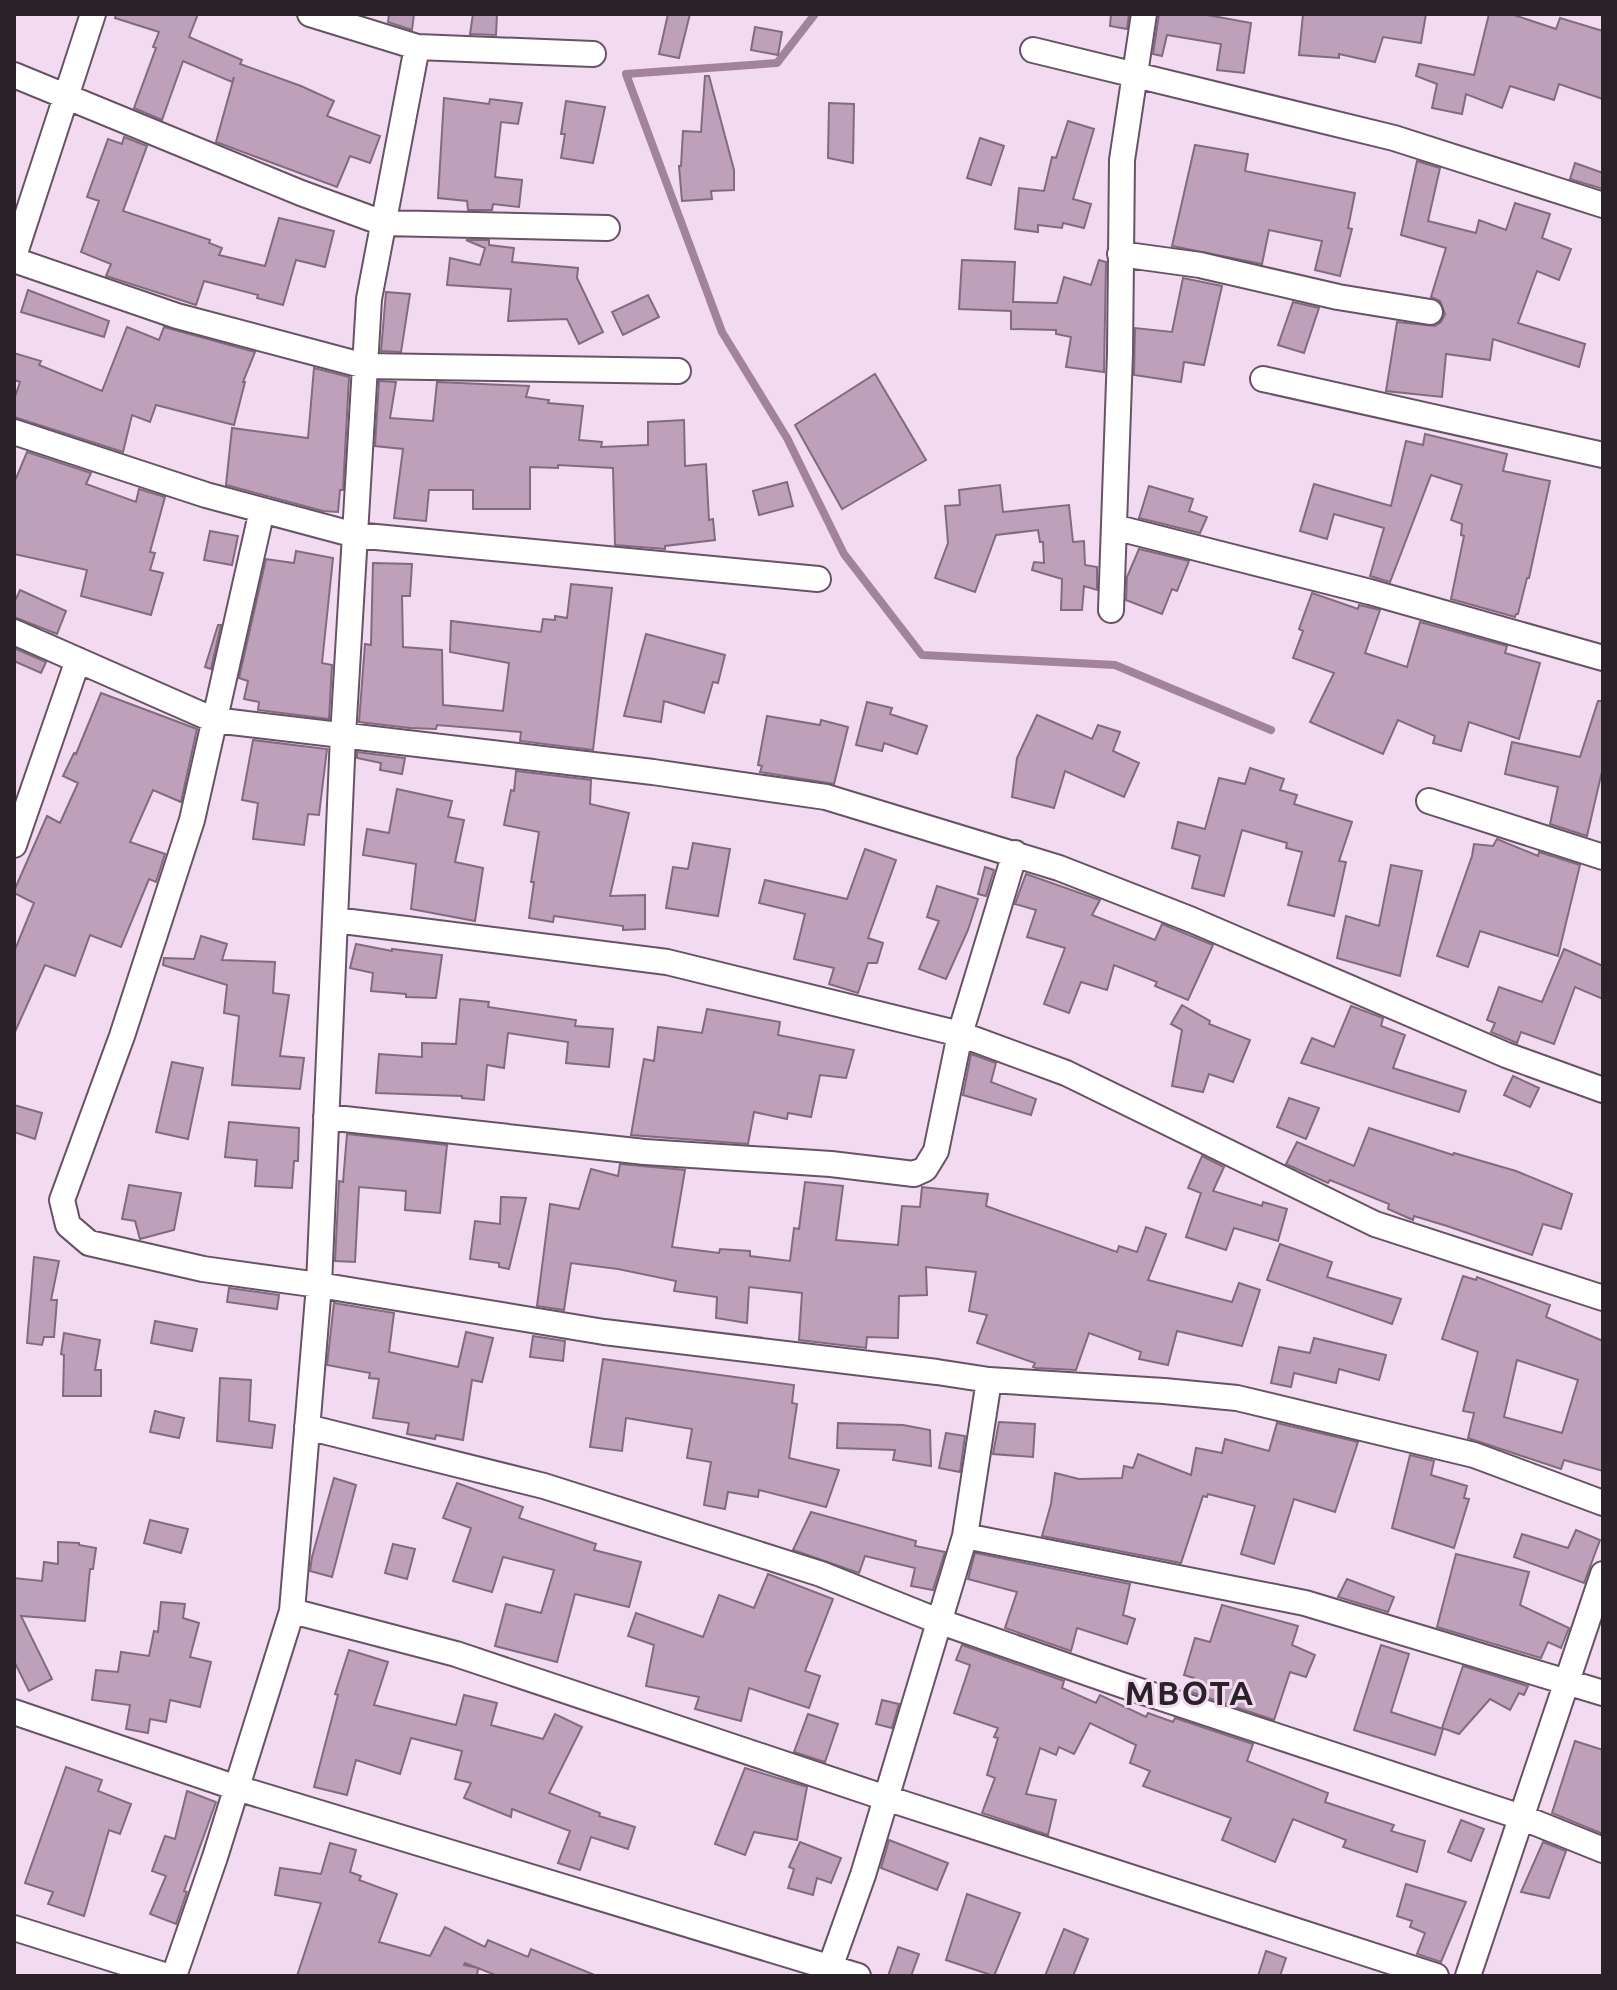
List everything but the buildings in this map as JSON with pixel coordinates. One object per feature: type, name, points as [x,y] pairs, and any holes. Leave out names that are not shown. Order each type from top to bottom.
[{"type":"street","points":[[93,14],[14,258],[177,316],[365,366],[678,371]]},
{"type":"street","points":[[310,14],[417,47],[593,54]]},
{"type":"street","points":[[1111,610],[1120,353],[1122,160],[1144,14]]},
{"type":"street","points":[[174,1976],[292,1611],[319,1285],[343,736],[369,299],[417,47]]},
{"type":"street","points":[[1033,50],[1394,138],[1603,205]]},
{"type":"street","points":[[14,75],[301,193],[383,223],[607,228]]},
{"type":"street","points":[[1120,254],[1200,265],[1338,297],[1430,312]]},
{"type":"street","points":[[1263,379],[1603,455]]},
{"type":"street","points":[[14,432],[206,495],[355,535],[818,579]]},
{"type":"street","points":[[262,510],[192,820],[122,1036],[62,1200],[68,1225],[89,1243],[203,1269],[604,1332],[989,1380],[1237,1398],[1474,1455],[1603,1503]]},
{"type":"street","points":[[1114,527],[1370,592],[1603,658]]},
{"type":"street","points":[[14,632],[214,720],[653,772],[826,797],[1059,868],[1192,920],[1506,1055],[1603,1090]]},
{"type":"street","points":[[14,845],[78,660]]},
{"type":"street","points":[[1429,801],[1603,857]]},
{"type":"street","points":[[326,1117],[645,1152],[831,1164],[914,1174],[925,1169],[936,1151],[960,1034],[1015,853]]},
{"type":"street","points":[[335,920],[667,962],[960,1034],[1066,1073],[1375,1224],[1603,1298]]},
{"type":"street","points":[[829,1971],[863,1875],[965,1536],[989,1380]]},
{"type":"street","points":[[307,1427],[544,1486],[821,1574],[938,1621],[1521,1817],[1603,1850]]},
{"type":"street","points":[[965,1536],[1305,1603],[1603,1693]]},
{"type":"street","points":[[1468,1976],[1603,1574]]},
{"type":"street","points":[[292,1611],[456,1654],[886,1798],[1436,1976]]},
{"type":"street","points":[[14,1712],[237,1788],[829,1971],[858,1976]]},
{"type":"street","points":[[14,1928],[167,1976]]},
{"type":"waterway","points":[[815,14],[777,63],[626,74],[722,332],[787,438],[844,554],[922,655],[1115,665],[1271,730]]},
{"type":"district","name":"MBOTA","points":[[1190,1692]]}]
